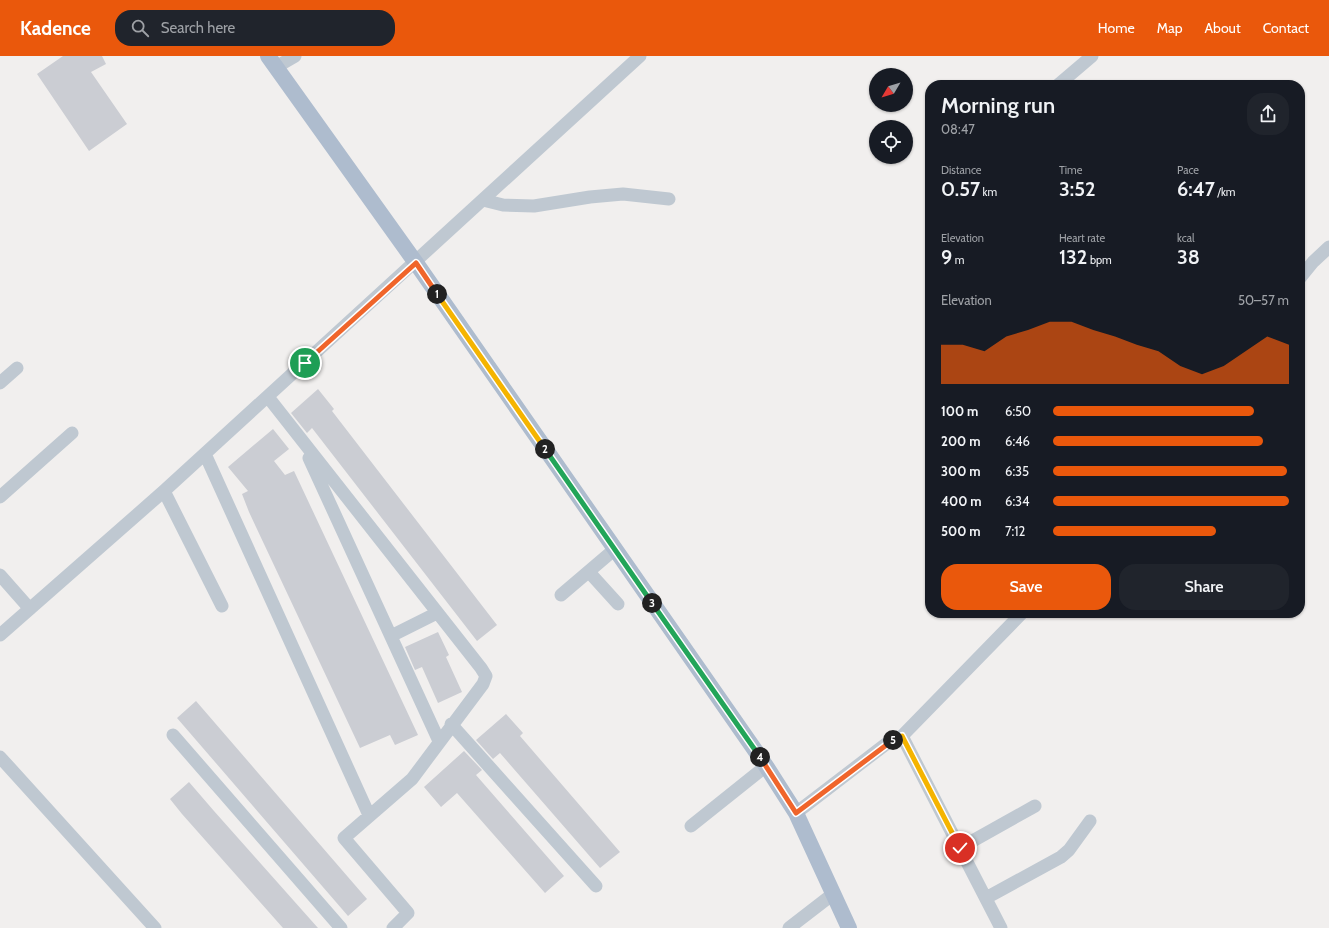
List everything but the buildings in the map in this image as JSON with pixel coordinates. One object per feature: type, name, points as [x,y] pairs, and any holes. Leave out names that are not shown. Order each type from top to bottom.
[{"type":"main road","points":[[272,62],[416,263],[766,766],[796,813],[849,928]]},
{"type":"street","points":[[272,62],[295,56]]},
{"type":"street","points":[[0,635],[205,454],[416,263],[640,56]]},
{"type":"street","points":[[1064,80],[1092,56]]},
{"type":"street","points":[[483,200],[503,205],[534,206],[590,197],[623,194],[669,199]]},
{"type":"street","points":[[1305,272],[1329,247]]},
{"type":"street","points":[[0,384],[17,368]]},
{"type":"street","points":[[268,397],[486,676],[483,684],[412,779],[344,838],[408,913],[395,927]]},
{"type":"street","points":[[0,497],[72,433]]},
{"type":"street","points":[[300,438],[439,741]]},
{"type":"street","points":[[205,454],[369,816]]},
{"type":"street","points":[[164,491],[222,606]]},
{"type":"street","points":[[561,595],[615,550]]},
{"type":"street","points":[[589,572],[618,604]]},
{"type":"street","points":[[0,575],[30,609]]},
{"type":"street","points":[[391,636],[436,613]]},
{"type":"street","points":[[796,813],[886,744],[902,736],[1017,618]]},
{"type":"street","points":[[452,724],[596,886]]},
{"type":"street","points":[[173,735],[341,928]]},
{"type":"street","points":[[902,736],[1001,928]]},
{"type":"street","points":[[3,765],[155,928]]},
{"type":"street","points":[[691,826],[766,766]]},
{"type":"street","points":[[960,848],[1035,806]]},
{"type":"street","points":[[986,898],[1061,857],[1069,850],[1090,821]]},
{"type":"street","points":[[789,928],[833,894]]},
{"type":"route","points":[[305,363],[416,263],[766,766],[796,813],[886,744],[902,736],[960,848]]}]
